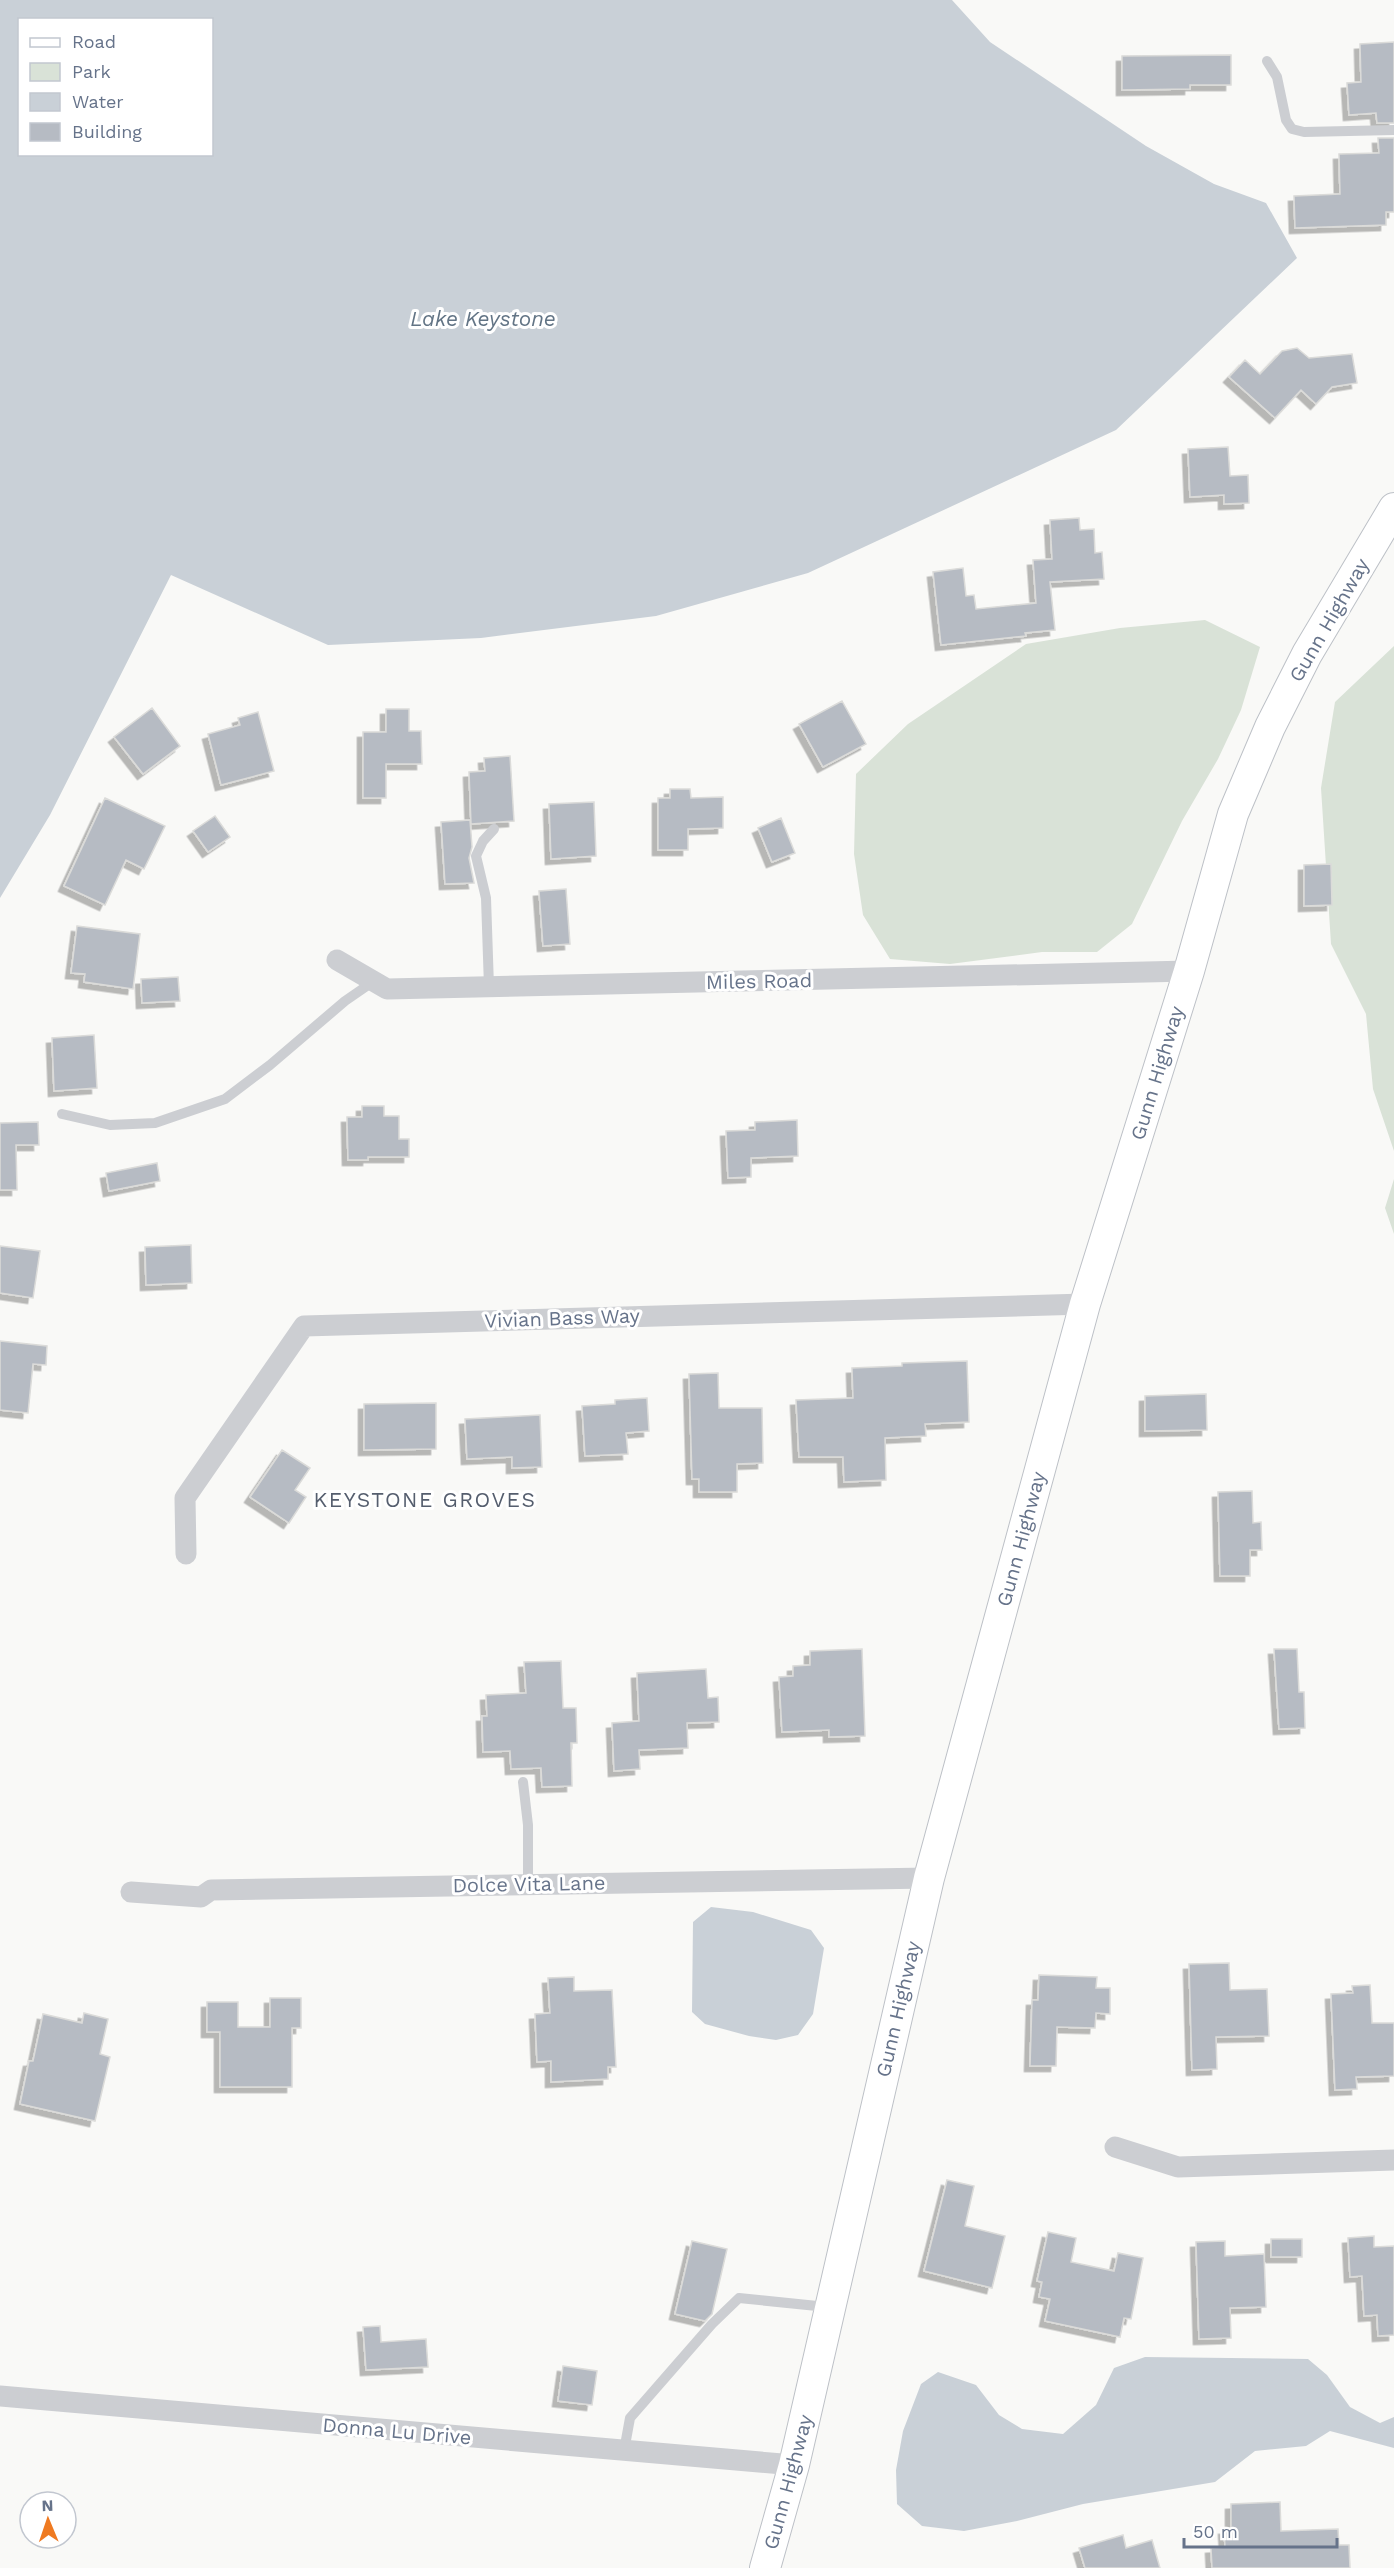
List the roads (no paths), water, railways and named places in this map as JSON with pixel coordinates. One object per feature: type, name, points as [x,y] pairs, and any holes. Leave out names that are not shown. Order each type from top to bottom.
[{"type":"main road","name":"Gunn Highway","points":[[765,2568],[794,2465],[929,1878],[1085,1304],[1189,971],[1233,814],[1270,727],[1307,654],[1394,508]]},
{"type":"main road","name":"Gunn Highway","points":[[1373,544],[1394,518]]},
{"type":"street","name":"Miles Road","points":[[336,960],[387,990],[1189,971]]},
{"type":"street","name":"Vivian Bass Way","points":[[186,1554],[185,1498],[304,1326],[1085,1304]]},
{"type":"street","name":"Dolce Vita Lane","points":[[131,1892],[201,1897],[212,1890],[929,1878]]},
{"type":"street","points":[[1114,2147],[1178,2167],[1394,2160]]},
{"type":"street","name":"Donna Lu Drive","points":[[0,2396],[794,2465]]},
{"type":"lane","points":[[1267,60],[1277,77],[1286,120],[1292,129],[1304,132],[1394,130]]},
{"type":"lane","points":[[489,987],[486,898],[476,856],[483,842],[494,829]]},
{"type":"lane","points":[[62,1114],[110,1125],[155,1123],[225,1099],[374,981]]},
{"type":"lane","points":[[523,1782],[528,1825],[528,1884]]},
{"type":"lane","points":[[624,2451],[630,2418],[712,2324],[739,2298],[830,2307]]},
{"type":"water","name":"Lake Keystone","points":[[0,0],[952,0],[990,42],[1146,146],[1214,184],[1266,203],[1297,258],[1116,430],[808,573],[656,616],[481,638],[328,645],[171,575],[50,815],[0,898]]},
{"type":"water","points":[[711,1907],[753,1912],[811,1930],[824,1948],[813,2014],[798,2035],[776,2040],[749,2036],[705,2024],[692,2012],[693,1922]]},
{"type":"water","points":[[1145,2357],[1308,2359],[1327,2375],[1350,2407],[1380,2423],[1394,2417],[1394,2448],[1330,2431],[1306,2446],[1255,2451],[1215,2482],[1083,2504],[1017,2521],[964,2531],[922,2526],[897,2504],[896,2470],[903,2431],[921,2384],[938,2372],[976,2385],[999,2415],[1022,2429],[1063,2434],[1096,2405],[1114,2368]]},
{"type":"district","name":"KEYSTONE GROVES","points":[[425,1499]]}]
